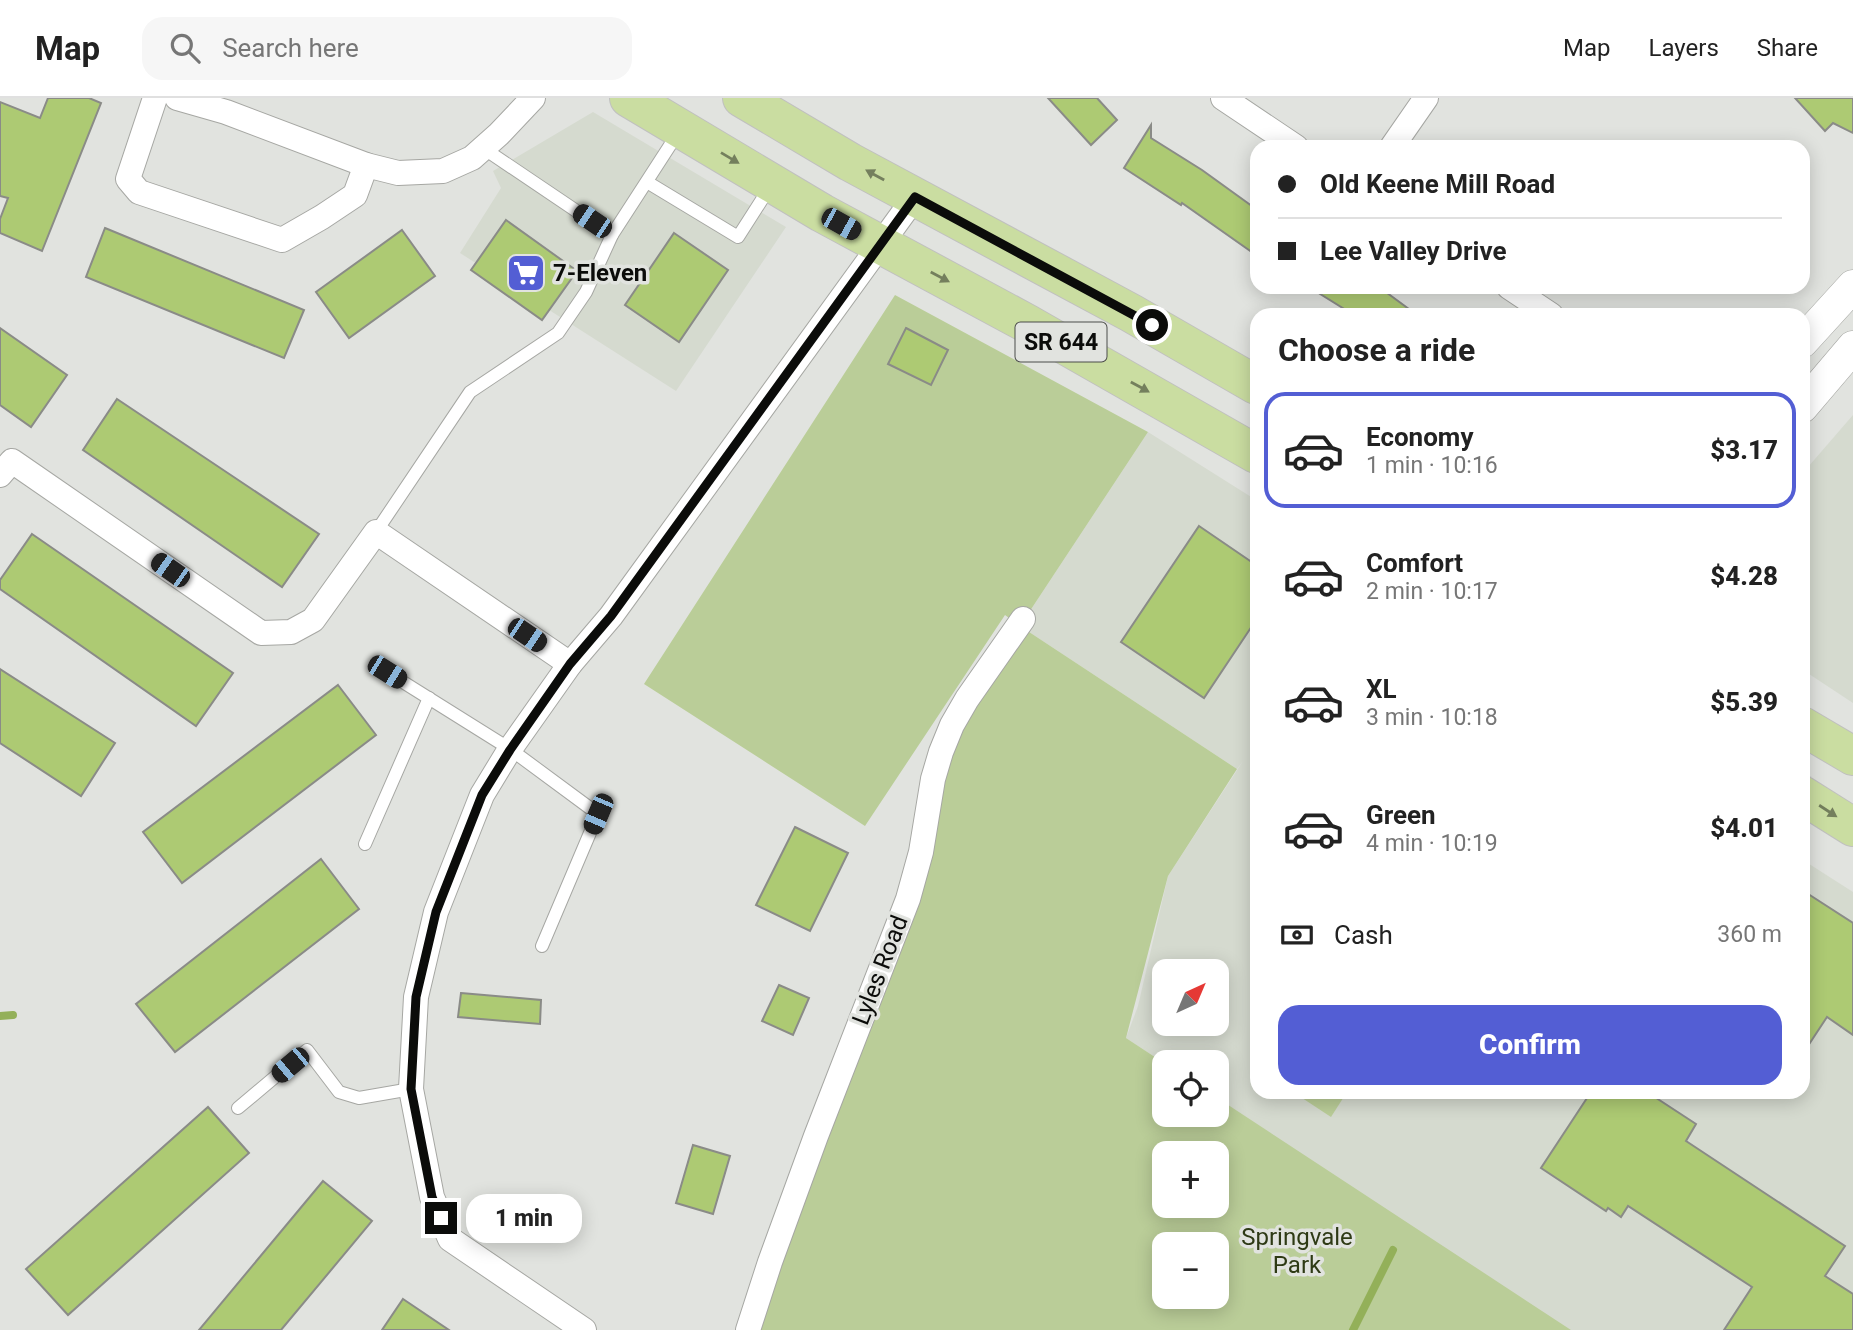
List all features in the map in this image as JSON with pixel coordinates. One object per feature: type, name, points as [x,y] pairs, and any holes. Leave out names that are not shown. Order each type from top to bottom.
[{"type":"main road","name":"SR 644","points":[[629,98],[880,246],[1028,324],[1250,451]]},
{"type":"main road","name":"SR 644","points":[[743,98],[850,162],[1131,313],[1250,382]]},
{"type":"main road","points":[[1810,731],[1853,756]]},
{"type":"main road","points":[[1810,800],[1853,827]]},
{"type":"street","points":[[155,98],[128,178],[139,192],[282,240],[355,195],[366,165]]},
{"type":"street","points":[[177,98],[228,105],[366,165],[398,173],[443,171],[472,158],[533,98]]},
{"type":"street","points":[[1223,98],[1286,140]]},
{"type":"street","points":[[1397,140],[1426,98]]},
{"type":"street","points":[[584,1330],[450,1239],[432,1197],[411,1089],[416,997],[436,912],[482,795],[510,750],[570,664],[611,616],[915,197]]},
{"type":"street","points":[[1810,333],[1853,286]]},
{"type":"street","points":[[1518,294],[1538,308]]},
{"type":"street","points":[[1810,398],[1853,347]]},
{"type":"street","points":[[4,463],[261,633],[291,632],[313,620],[376,532],[570,664]]},
{"type":"street","name":"Lyles Road","points":[[748,1330],[816,1136],[908,899],[921,852],[933,779],[941,752],[967,699],[1023,620]]},
{"type":"lane","points":[[376,532],[470,392],[558,333],[586,292],[612,235],[681,129]]},
{"type":"lane","points":[[484,148],[612,235]]},
{"type":"lane","points":[[646,182],[738,237],[772,184]]},
{"type":"lane","points":[[387,672],[510,750],[598,814],[542,946]]},
{"type":"lane","points":[[365,844],[429,698]]},
{"type":"lane","points":[[238,1108],[307,1050],[339,1092],[359,1098],[411,1089]]},
{"type":"shaded area","points":[[593,112],[786,227],[676,391],[460,253],[501,188],[493,171]]},
{"type":"shaded area","points":[[1853,415],[1853,703],[1810,675],[1810,465]]},
{"type":"shaded area","points":[[1148,432],[1250,496],[1250,1099],[1810,1099],[1810,864],[1853,892],[1853,1330],[1565,1330],[1229,1107],[1229,1050],[1152,1050],[1152,1055],[1126,1038],[1138,1006],[1168,876],[1243,761],[1237,769],[1020,626]]},
{"type":"green space","points":[[895,295],[1148,432],[1020,626],[1005,615],[865,826],[644,684]]},
{"type":"green space","name":"Springvale Park","points":[[1020,626],[1237,769],[1168,876],[1126,1038],[1152,1055],[1152,1127],[1229,1127],[1229,1106],[1571,1330],[748,1330],[924,866],[929,764]]},
{"type":"green space","points":[[1304,1099],[1343,1099],[1331,1117]]},
{"type":"building","points":[[48,98],[89,98],[101,103],[42,251],[0,233],[0,219],[8,198],[0,196],[0,102],[40,118]]},
{"type":"building","points":[[1048,98],[1097,98],[1117,120],[1091,145]]},
{"type":"building","points":[[1795,98],[1853,98],[1853,133],[1833,123],[1825,131]]},
{"type":"building","points":[[1151,125],[1151,138],[1250,205],[1250,251],[1182,203],[1181,205],[1124,168]]},
{"type":"building","points":[[506,220],[577,271],[542,320],[471,270]]},
{"type":"building","points":[[105,228],[304,310],[284,358],[86,277]]},
{"type":"building","points":[[402,230],[435,276],[349,338],[316,292]]},
{"type":"building","points":[[674,233],[728,270],[679,342],[625,305]]},
{"type":"building","points":[[1320,294],[1388,294],[1408,308],[1343,308]]},
{"type":"building","points":[[0,328],[67,375],[31,427],[0,405]]},
{"type":"building","points":[[906,328],[948,350],[931,385],[888,364]]},
{"type":"building","points":[[117,399],[319,534],[282,587],[83,450]]},
{"type":"building","points":[[1199,526],[1250,561],[1250,629],[1204,698],[1121,642]]},
{"type":"building","points":[[32,534],[233,673],[196,726],[0,589],[0,580]]},
{"type":"building","points":[[0,669],[115,743],[81,796],[0,743]]},
{"type":"building","points":[[338,685],[376,735],[182,883],[143,832]]},
{"type":"building","points":[[795,827],[848,853],[810,931],[756,905]]},
{"type":"building","points":[[321,859],[359,909],[175,1052],[136,1004]]},
{"type":"building","points":[[1810,895],[1853,923],[1853,1035],[1827,1017],[1810,1043]]},
{"type":"building","points":[[779,985],[809,998],[793,1035],[762,1021]]},
{"type":"building","points":[[461,993],[541,1000],[540,1024],[458,1017]]},
{"type":"building","points":[[1586,1099],[1658,1099],[1696,1124],[1686,1141],[1845,1246],[1825,1276],[1853,1294],[1853,1330],[1724,1330],[1752,1287],[1628,1206],[1621,1217],[1608,1208],[1606,1211],[1541,1168]]},
{"type":"building","points":[[208,1107],[249,1153],[68,1315],[26,1269]]},
{"type":"building","points":[[693,1145],[730,1156],[713,1214],[676,1203]]},
{"type":"building","points":[[323,1181],[372,1221],[281,1330],[199,1330]]},
{"type":"building","points":[[403,1299],[449,1330],[382,1330]]},
{"type":"waterway","points":[[0,1016],[13,1015]]},
{"type":"waterway","points":[[1353,1330],[1393,1250]]},
{"type":"place","name":"7-Eleven","points":[[526,273]]},
{"type":"route","points":[[441,1218],[432,1197],[411,1089],[416,997],[436,912],[482,795],[570,664],[611,616],[915,197],[1152,325]]}]
